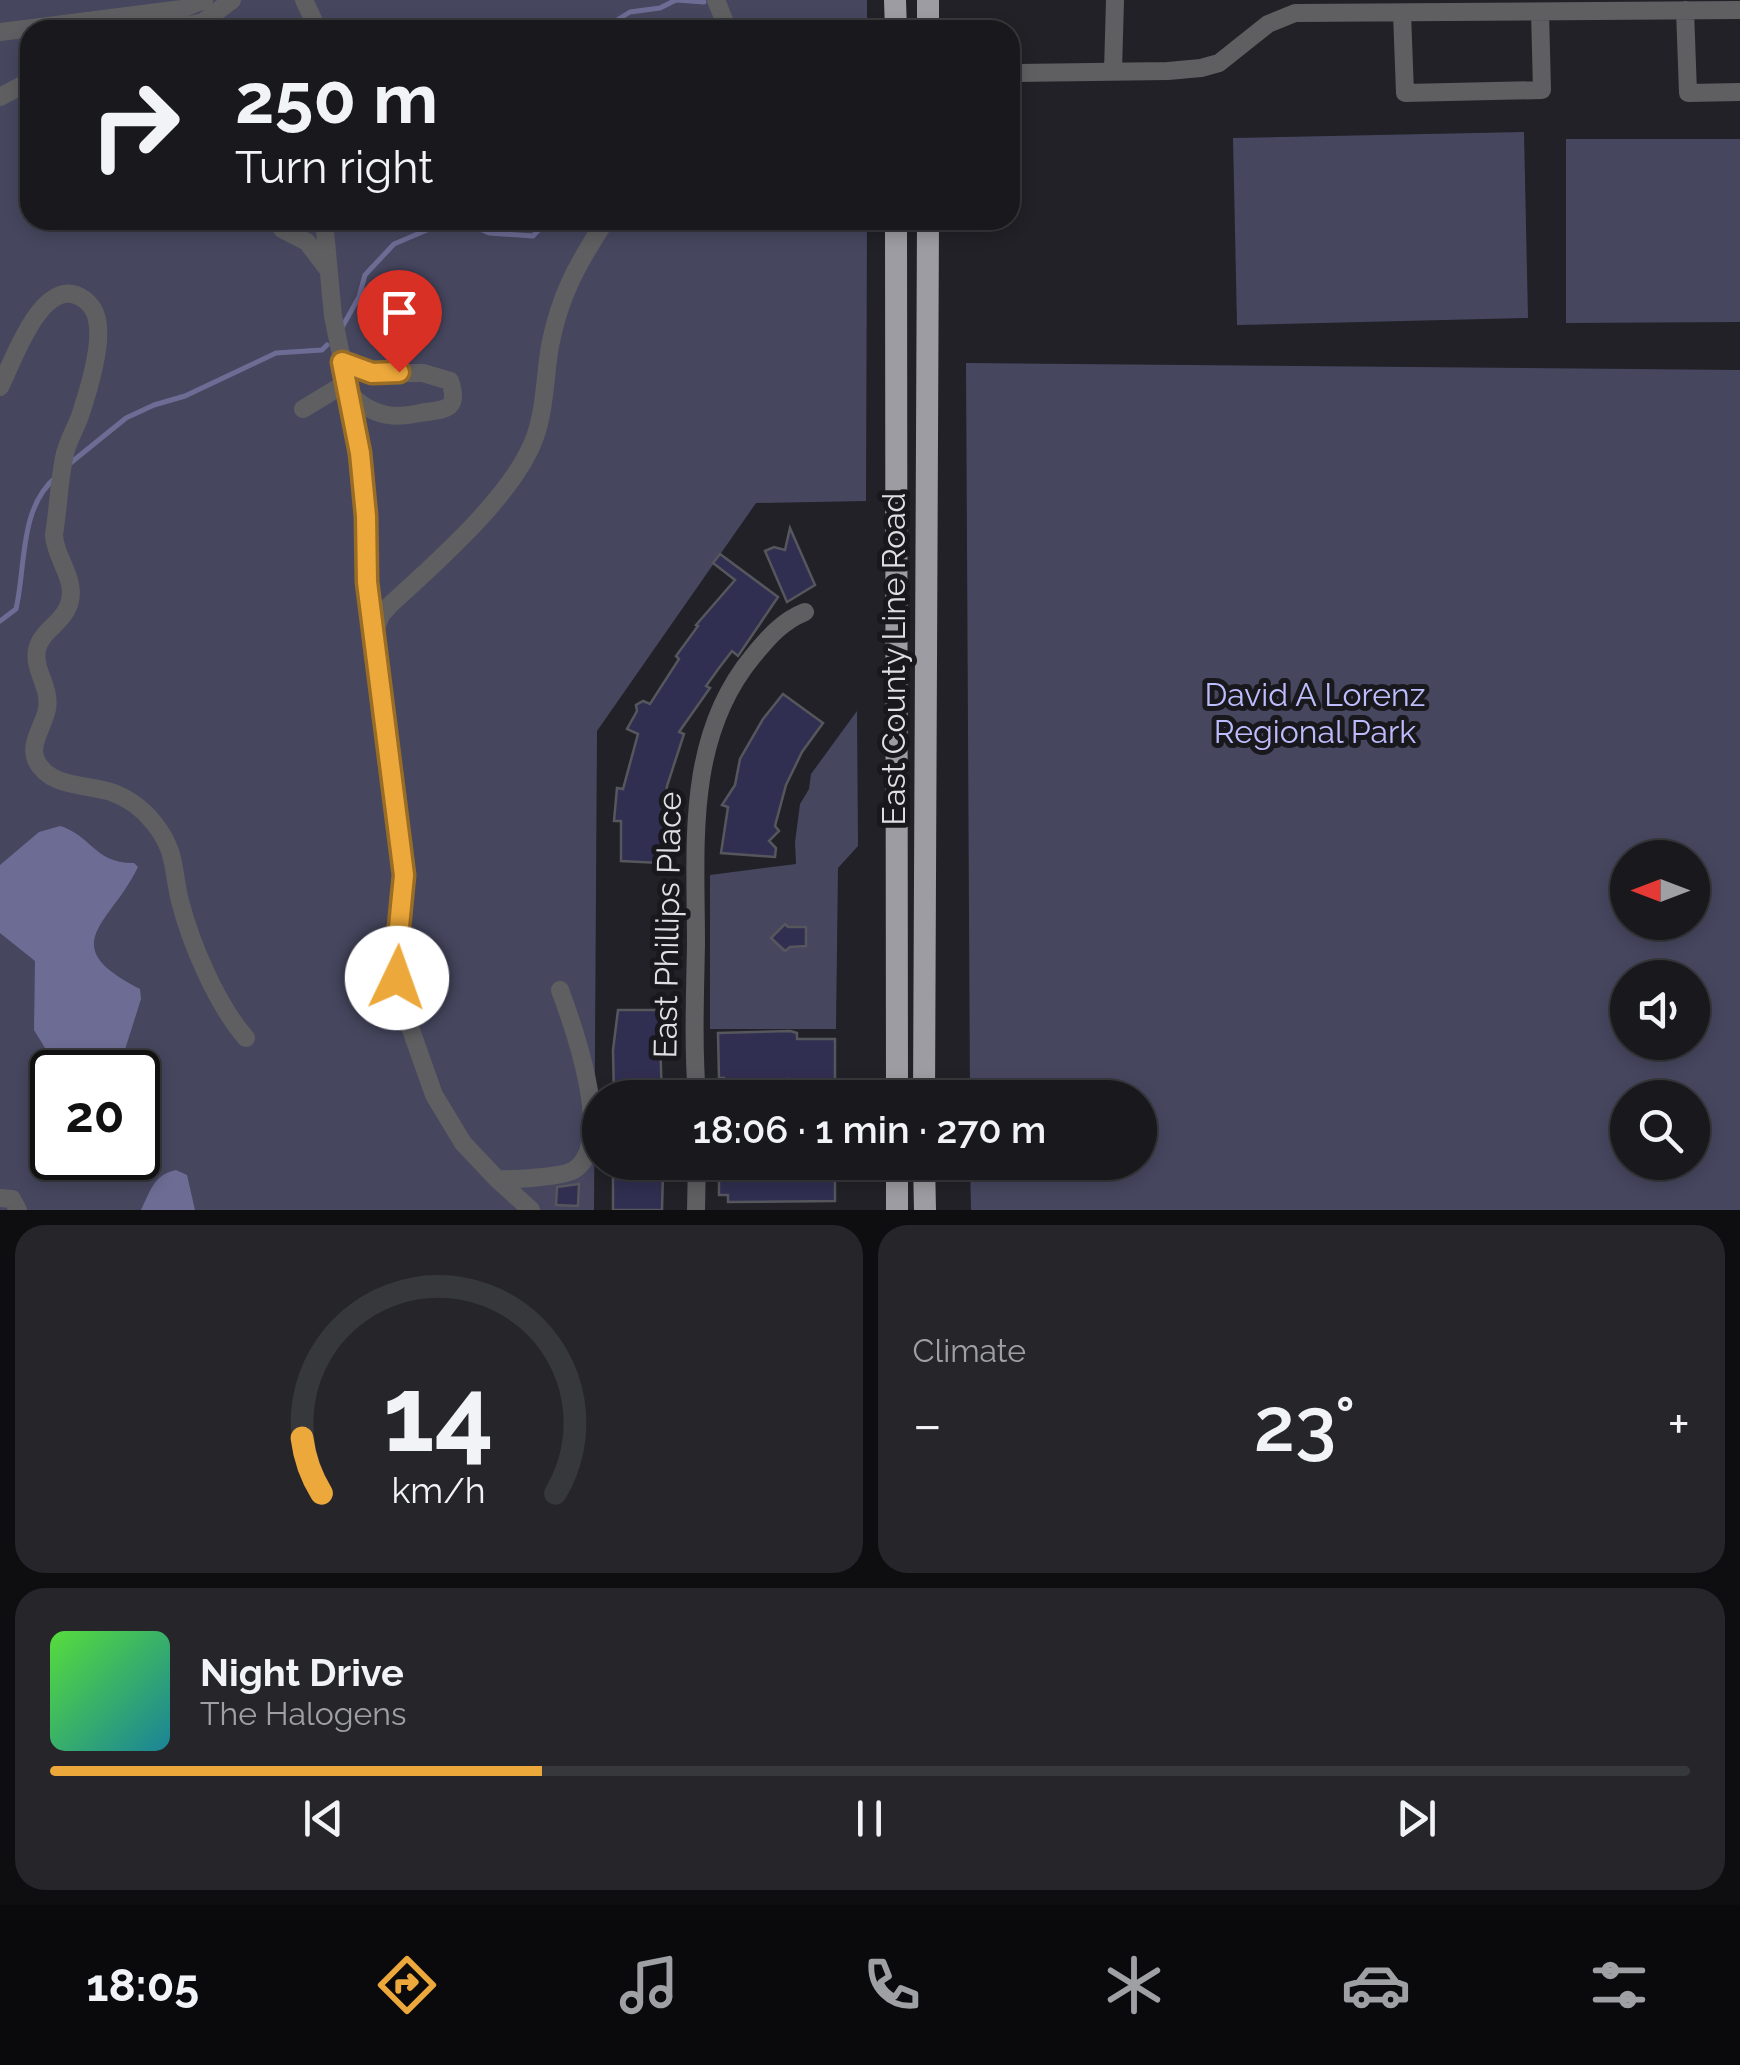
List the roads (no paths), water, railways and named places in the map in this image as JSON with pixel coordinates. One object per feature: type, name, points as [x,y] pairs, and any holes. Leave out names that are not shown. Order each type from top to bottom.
[{"type":"main road","name":"East County Line Road","points":[[896,230],[897,1080]]},
{"type":"main road","name":"East County Line Road","points":[[924,1080],[928,230]]},
{"type":"main road","points":[[897,1180],[897,1210]]},
{"type":"main road","points":[[924,1180],[925,1210]]},
{"type":"street","points":[[95,20],[182,9],[204,0]]},
{"type":"street","points":[[206,20],[232,0]]},
{"type":"street","points":[[1112,71],[1115,0]]},
{"type":"street","points":[[1020,72],[1168,72],[1219,64],[1296,7],[1402,13],[1740,10]]},
{"type":"street","points":[[1685,10],[1688,93],[1740,92]]},
{"type":"street","points":[[1402,13],[1405,93],[1542,90],[1540,12]]},
{"type":"street","points":[[286,230],[307,242],[326,267]]},
{"type":"street","points":[[324,230],[326,267],[364,478],[379,606],[374,640],[404,875],[396,958],[402,1001],[434,1095],[463,1143],[531,1210]]},
{"type":"street","points":[[379,606],[444,555],[522,462],[535,438],[550,346],[567,282],[600,230]]},
{"type":"street","points":[[0,388],[32,321],[47,305],[63,295],[79,295],[93,306],[99,323],[93,370],[64,456],[54,547],[67,571],[71,590],[68,608],[41,639],[37,650],[36,662],[48,698],[34,751],[37,762],[49,775],[131,801],[164,836],[175,858],[179,898],[194,940],[232,1022],[246,1038]]},
{"type":"street","points":[[303,409],[341,386],[362,406],[400,418],[444,411],[451,404],[454,391],[450,381],[409,372],[372,373],[342,362]]},
{"type":"street","name":"East Phillips Place","points":[[697,1080],[699,780],[714,723],[748,662],[773,632],[805,612]]},
{"type":"street","points":[[496,1179],[554,1177],[574,1170],[586,1157],[590,1137],[586,1065],[560,990]]},
{"type":"street","points":[[696,1210],[697,1180]]},
{"type":"street","points":[[0,1198],[12,1199],[18,1210]]},
{"type":"waterway","points":[[617,20],[630,12],[660,8],[676,0],[704,2]]},
{"type":"waterway","points":[[340,331],[359,297],[365,275],[394,244],[427,230]]},
{"type":"waterway","points":[[482,230],[533,236],[539,230]]},
{"type":"waterway","points":[[68,465],[126,418],[154,405],[185,396],[276,353],[322,350],[327,345]]},
{"type":"waterway","points":[[0,621],[16,609],[30,521],[44,490],[56,477]]},
{"type":"park label","name":"David A Lorenz Regional Park","points":[[1315,712]]}]
